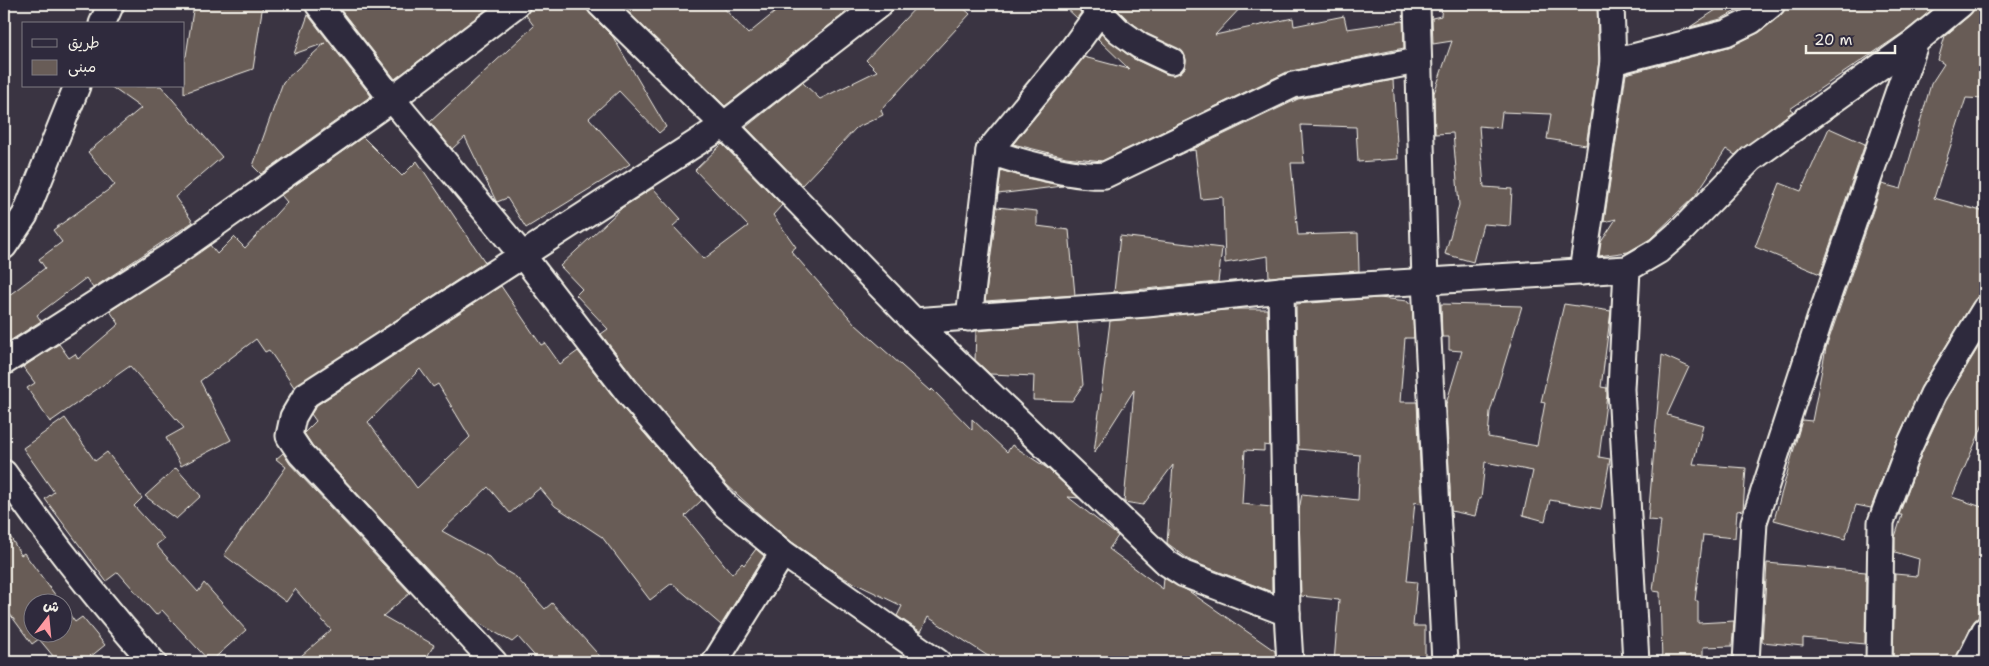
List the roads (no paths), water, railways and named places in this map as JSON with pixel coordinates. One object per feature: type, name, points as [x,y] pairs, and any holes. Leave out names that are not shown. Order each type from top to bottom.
[{"type":"street","points":[[103,22],[111,4]]},
{"type":"street","points":[[318,4],[392,99],[523,256],[626,390],[726,506],[783,553],[938,662]]},
{"type":"street","points":[[4,362],[176,252],[392,99],[517,4]]},
{"type":"street","points":[[600,4],[724,124],[914,321],[1167,563],[1184,574],[1287,613]]},
{"type":"street","points":[[494,662],[301,454],[289,436],[293,417],[306,395],[724,124],[880,4]]},
{"type":"street","points":[[1417,4],[1425,282],[1445,662]]},
{"type":"street","points":[[1582,272],[1613,62],[1612,4]]},
{"type":"street","points":[[1613,62],[1726,33],[1751,21],[1772,4]]},
{"type":"street","points":[[914,321],[1147,304],[1281,290],[1627,269],[1658,251],[1681,231],[1751,159],[1916,41],[1961,4]]},
{"type":"street","points":[[969,318],[988,151],[1070,51],[1096,8],[1118,31],[1140,46],[1172,61]]},
{"type":"street","points":[[1746,662],[1754,522],[1820,319],[1916,41]]},
{"type":"street","points":[[988,151],[1030,163],[1085,175],[1105,175],[1293,85],[1418,61]]},
{"type":"street","points":[[4,246],[25,215],[76,88]]},
{"type":"street","points":[[1627,269],[1621,390],[1636,662]]},
{"type":"street","points":[[1281,290],[1287,613],[1290,662]]},
{"type":"street","points":[[1878,662],[1881,522],[1909,447],[1933,394],[1985,309]]},
{"type":"street","points":[[4,473],[38,522],[106,610],[153,662]]},
{"type":"street","points":[[715,662],[783,553]]},
{"type":"street","points":[[1969,662],[1985,630]]}]
